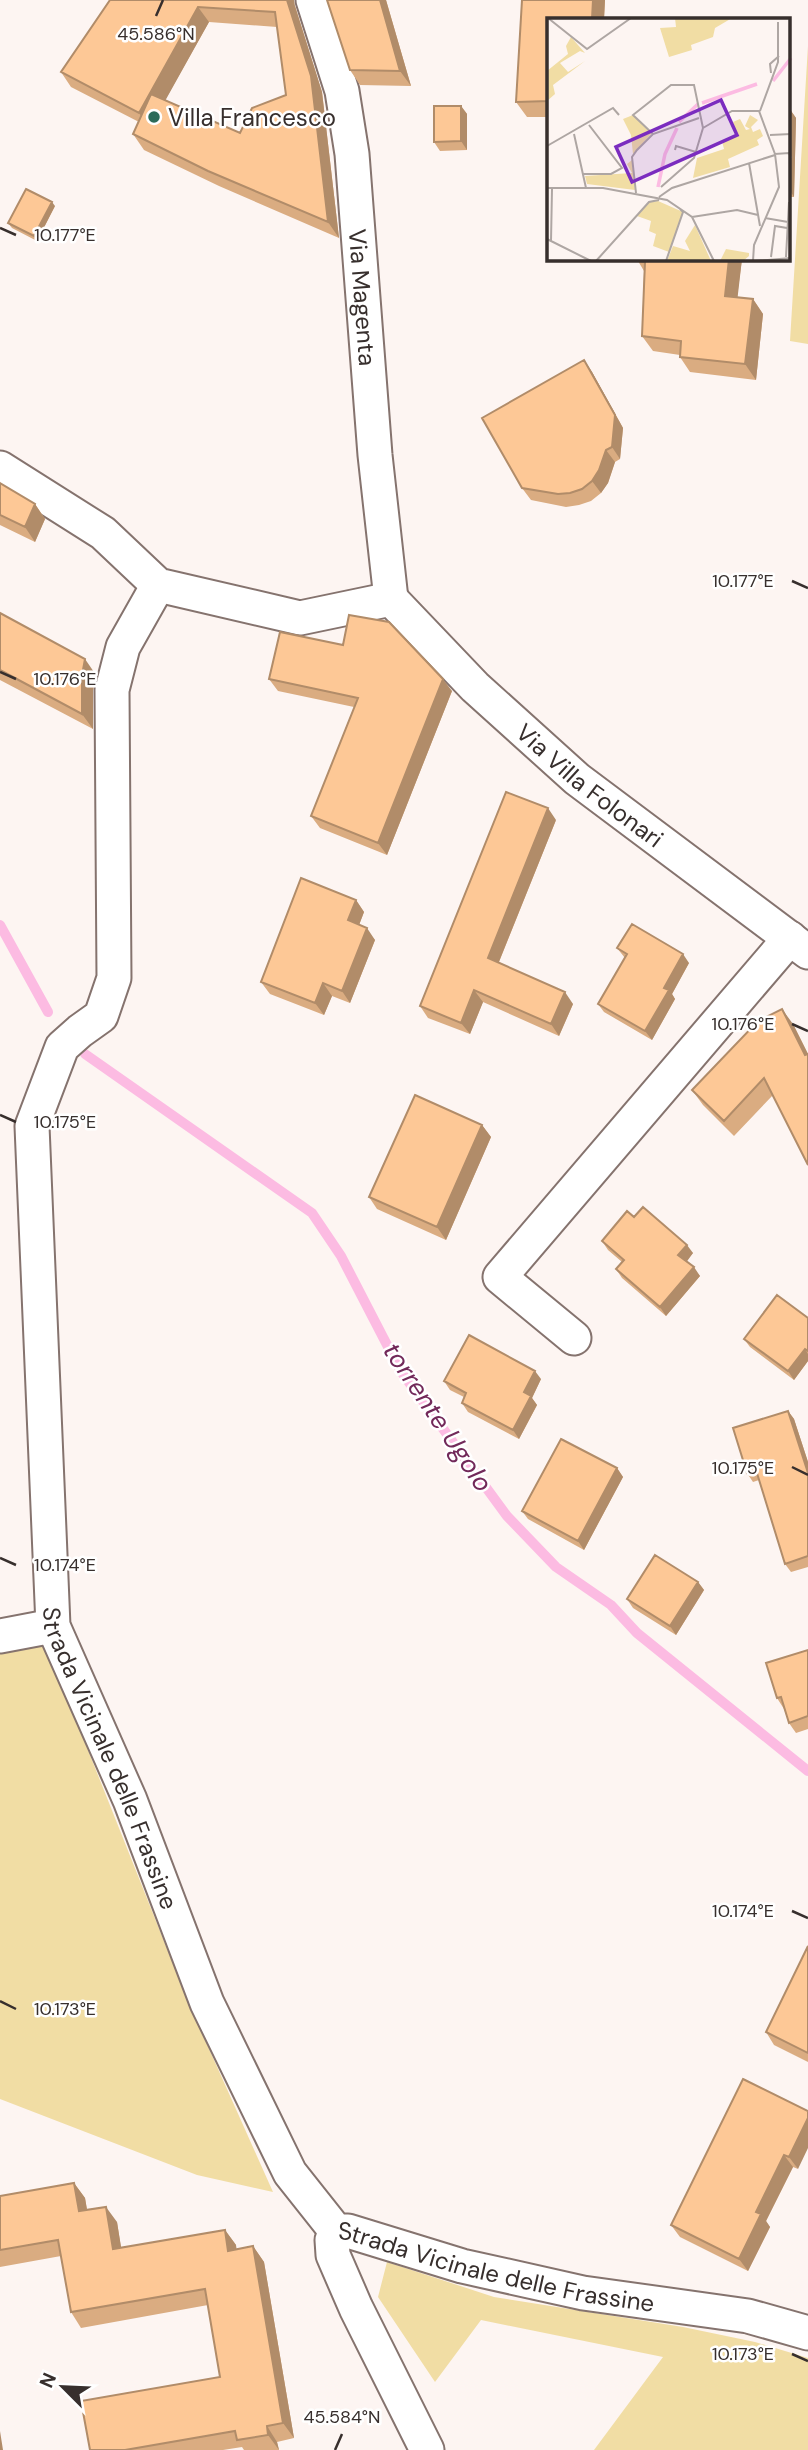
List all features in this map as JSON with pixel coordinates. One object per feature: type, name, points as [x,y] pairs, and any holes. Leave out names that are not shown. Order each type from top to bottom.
[{"type":"street","name":"Via Magenta","points":[[313,0],[342,91],[352,154],[375,456],[391,599]]},
{"type":"street","points":[[0,468],[103,533],[158,585],[300,618],[391,599]]},
{"type":"street","name":"Strada Vicinale delle Frassine","points":[[158,585],[123,647],[112,690],[112,988],[101,1016],[62,1047],[32,1126],[53,1626],[130,1800],[207,2003],[290,2173],[336,2231],[348,2231],[461,2266],[583,2293],[748,2316],[808,2333]]},
{"type":"street","name":"Via Villa Folonari","points":[[391,599],[475,687],[577,779],[799,945]]},
{"type":"street","points":[[575,1338],[500,1278],[799,945]]},
{"type":"street","points":[[0,1636],[53,1626]]},
{"type":"street","points":[[336,2231],[332,2240],[333,2255],[356,2308],[427,2450]]},
{"type":"shaded area","points":[[808,46],[808,344],[790,341]]},
{"type":"shaded area","points":[[45,1642],[189,2004],[273,2192],[197,2175],[0,2099],[0,1649]]},
{"type":"shaded area","points":[[387,2262],[494,2297],[683,2327],[755,2342],[808,2358],[808,2450],[594,2450],[663,2357],[481,2320],[435,2382],[378,2297]]},
{"type":"building","name":"Villa Francesco","points":[[110,0],[287,0],[311,76],[328,222],[208,171],[133,134],[151,94],[240,133],[252,108],[286,95],[275,12],[198,7],[139,113],[61,72]]},
{"type":"building","points":[[327,0],[380,0],[400,71],[350,70]]},
{"type":"building","points":[[522,0],[593,0],[592,18],[547,18],[547,101],[516,102]]},
{"type":"building","points":[[434,106],[461,106],[461,141],[434,142]]},
{"type":"building","points":[[26,189],[52,202],[34,236],[8,223]]},
{"type":"building","points":[[638,261],[729,261],[725,296],[753,299],[745,364],[680,357],[681,341],[642,336],[645,262]]},
{"type":"building","points":[[584,360],[615,415],[612,447],[606,450],[592,481],[582,489],[558,494],[522,488],[482,418]]},
{"type":"building","points":[[0,483],[35,504],[25,527],[0,515]]},
{"type":"building","points":[[0,613],[85,659],[82,675],[82,714],[0,670]]},
{"type":"building","points":[[349,615],[389,622],[443,679],[378,843],[311,816],[358,698],[269,679],[280,632],[343,645]]},
{"type":"building","points":[[506,792],[548,808],[488,958],[565,992],[551,1024],[474,990],[461,1023],[420,1006]]},
{"type":"building","points":[[301,878],[356,900],[348,920],[367,928],[342,991],[323,983],[315,1003],[261,982]]},
{"type":"building","points":[[632,924],[683,954],[664,988],[669,990],[645,1031],[598,1004],[627,954],[617,948]]},
{"type":"building","points":[[782,1009],[805,1055],[808,1054],[808,1165],[764,1078],[724,1121],[692,1090],[758,1021]]},
{"type":"building","points":[[415,1095],[482,1125],[437,1227],[369,1197]]},
{"type":"building","points":[[643,1207],[687,1245],[678,1255],[694,1267],[660,1307],[616,1269],[624,1260],[602,1241],[627,1211],[634,1217]]},
{"type":"building","points":[[777,1295],[808,1318],[808,1351],[805,1349],[788,1371],[744,1339]]},
{"type":"building","points":[[469,1335],[535,1371],[524,1392],[531,1396],[513,1430],[462,1403],[466,1393],[444,1381]]},
{"type":"building","points":[[788,1411],[808,1473],[808,1556],[785,1564],[756,1470],[747,1473],[733,1428]]},
{"type":"building","points":[[561,1439],[617,1468],[578,1541],[522,1511]]},
{"type":"building","points":[[655,1555],[698,1582],[670,1626],[627,1599]]},
{"type":"building","points":[[808,1650],[808,1716],[789,1723],[781,1697],[777,1698],[766,1663]]},
{"type":"building","points":[[808,1946],[808,2053],[766,2032]]},
{"type":"building","points":[[743,2079],[808,2111],[808,2118],[789,2157],[784,2155],[756,2212],[761,2214],[739,2259],[671,2225]]},
{"type":"building","points":[[74,2183],[79,2211],[106,2207],[113,2249],[225,2230],[228,2251],[253,2246],[283,2423],[267,2426],[268,2435],[237,2440],[235,2431],[125,2450],[90,2450],[81,2401],[220,2377],[205,2289],[71,2312],[58,2240],[0,2250],[0,2196]]},
{"type":"waterway","points":[[0,925],[48,1012]]},
{"type":"waterway","name":"torrente Ugolo","points":[[85,1054],[312,1213],[341,1256],[400,1370],[507,1516],[556,1567],[611,1605],[637,1633],[808,1771]]},
{"type":"place","name":"Villa Francesco","points":[[154,117]]}]
